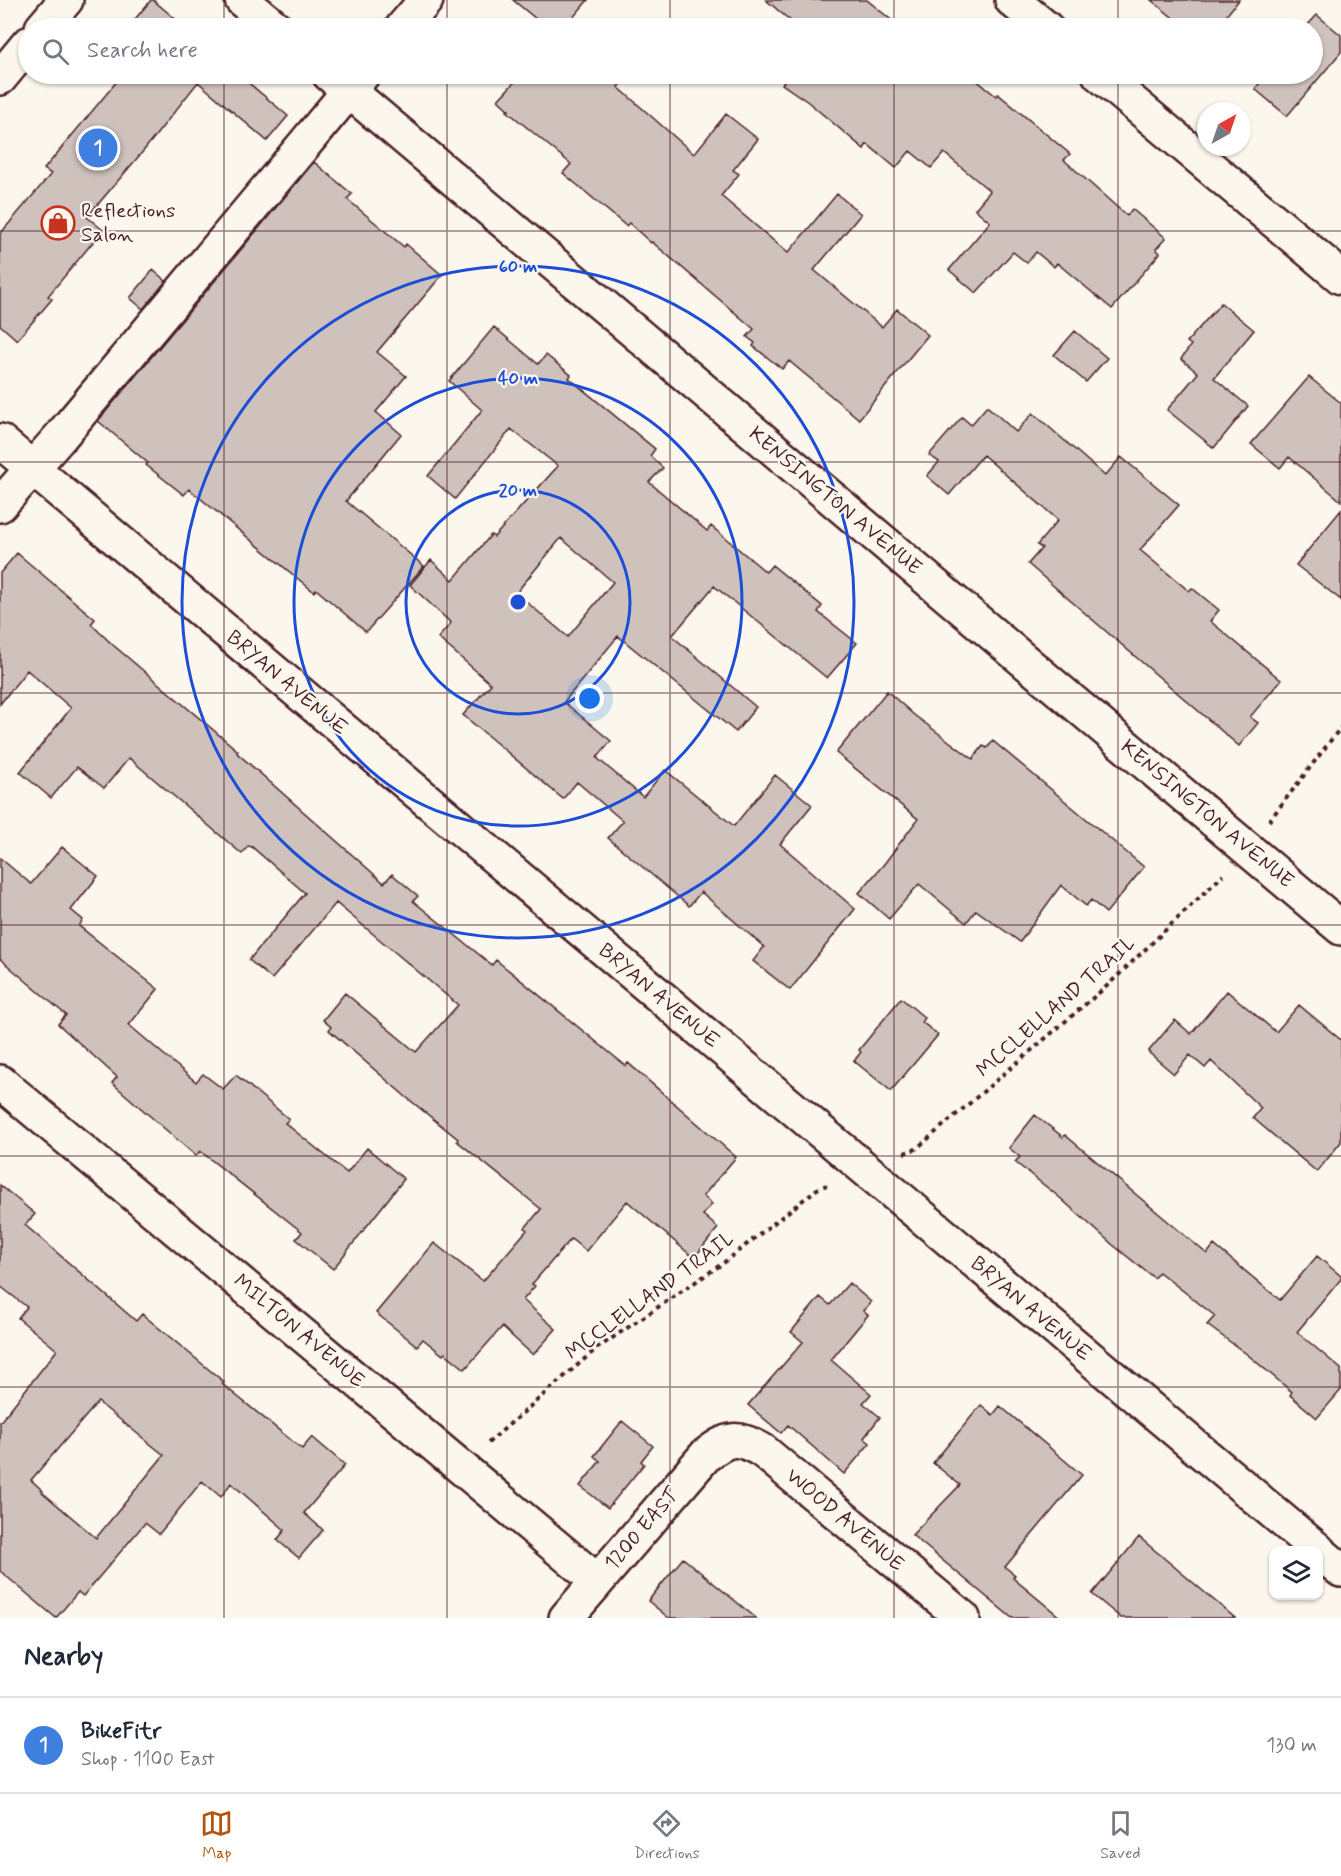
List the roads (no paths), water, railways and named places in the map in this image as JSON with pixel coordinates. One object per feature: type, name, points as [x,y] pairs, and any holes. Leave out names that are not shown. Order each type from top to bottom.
[{"type":"street","points":[[51,18],[66,0]]},
{"type":"street","points":[[242,0],[264,18]]},
{"type":"street","points":[[411,18],[426,0]]},
{"type":"street","points":[[1012,0],[1034,18]]},
{"type":"street","points":[[0,78],[18,56]]},
{"type":"street","points":[[0,505],[61,436],[343,84]]},
{"type":"street","name":"KENSINGTON AVENUE","points":[[353,84],[1341,928]]},
{"type":"street","points":[[1111,84],[1341,277]]},
{"type":"street","name":"BRYAN AVENUE","points":[[0,441],[1312,1546]]},
{"type":"street","name":"MILTON AVENUE","points":[[0,1082],[597,1581]]},
{"type":"street","name":"WOOD AVENUE","points":[[720,1444],[733,1439],[749,1443],[763,1451],[963,1618]]},
{"type":"street","name":"1200 EAST","points":[[566,1618],[705,1455],[720,1444]]},
{"type":"street","name":"BRYAN AVENUE","points":[[1323,1555],[1341,1570]]},
{"type":"place","name":"BikeFitr","points":[[98,148]]},
{"type":"place","name":"Reflections Salon","points":[[58,223]]}]
